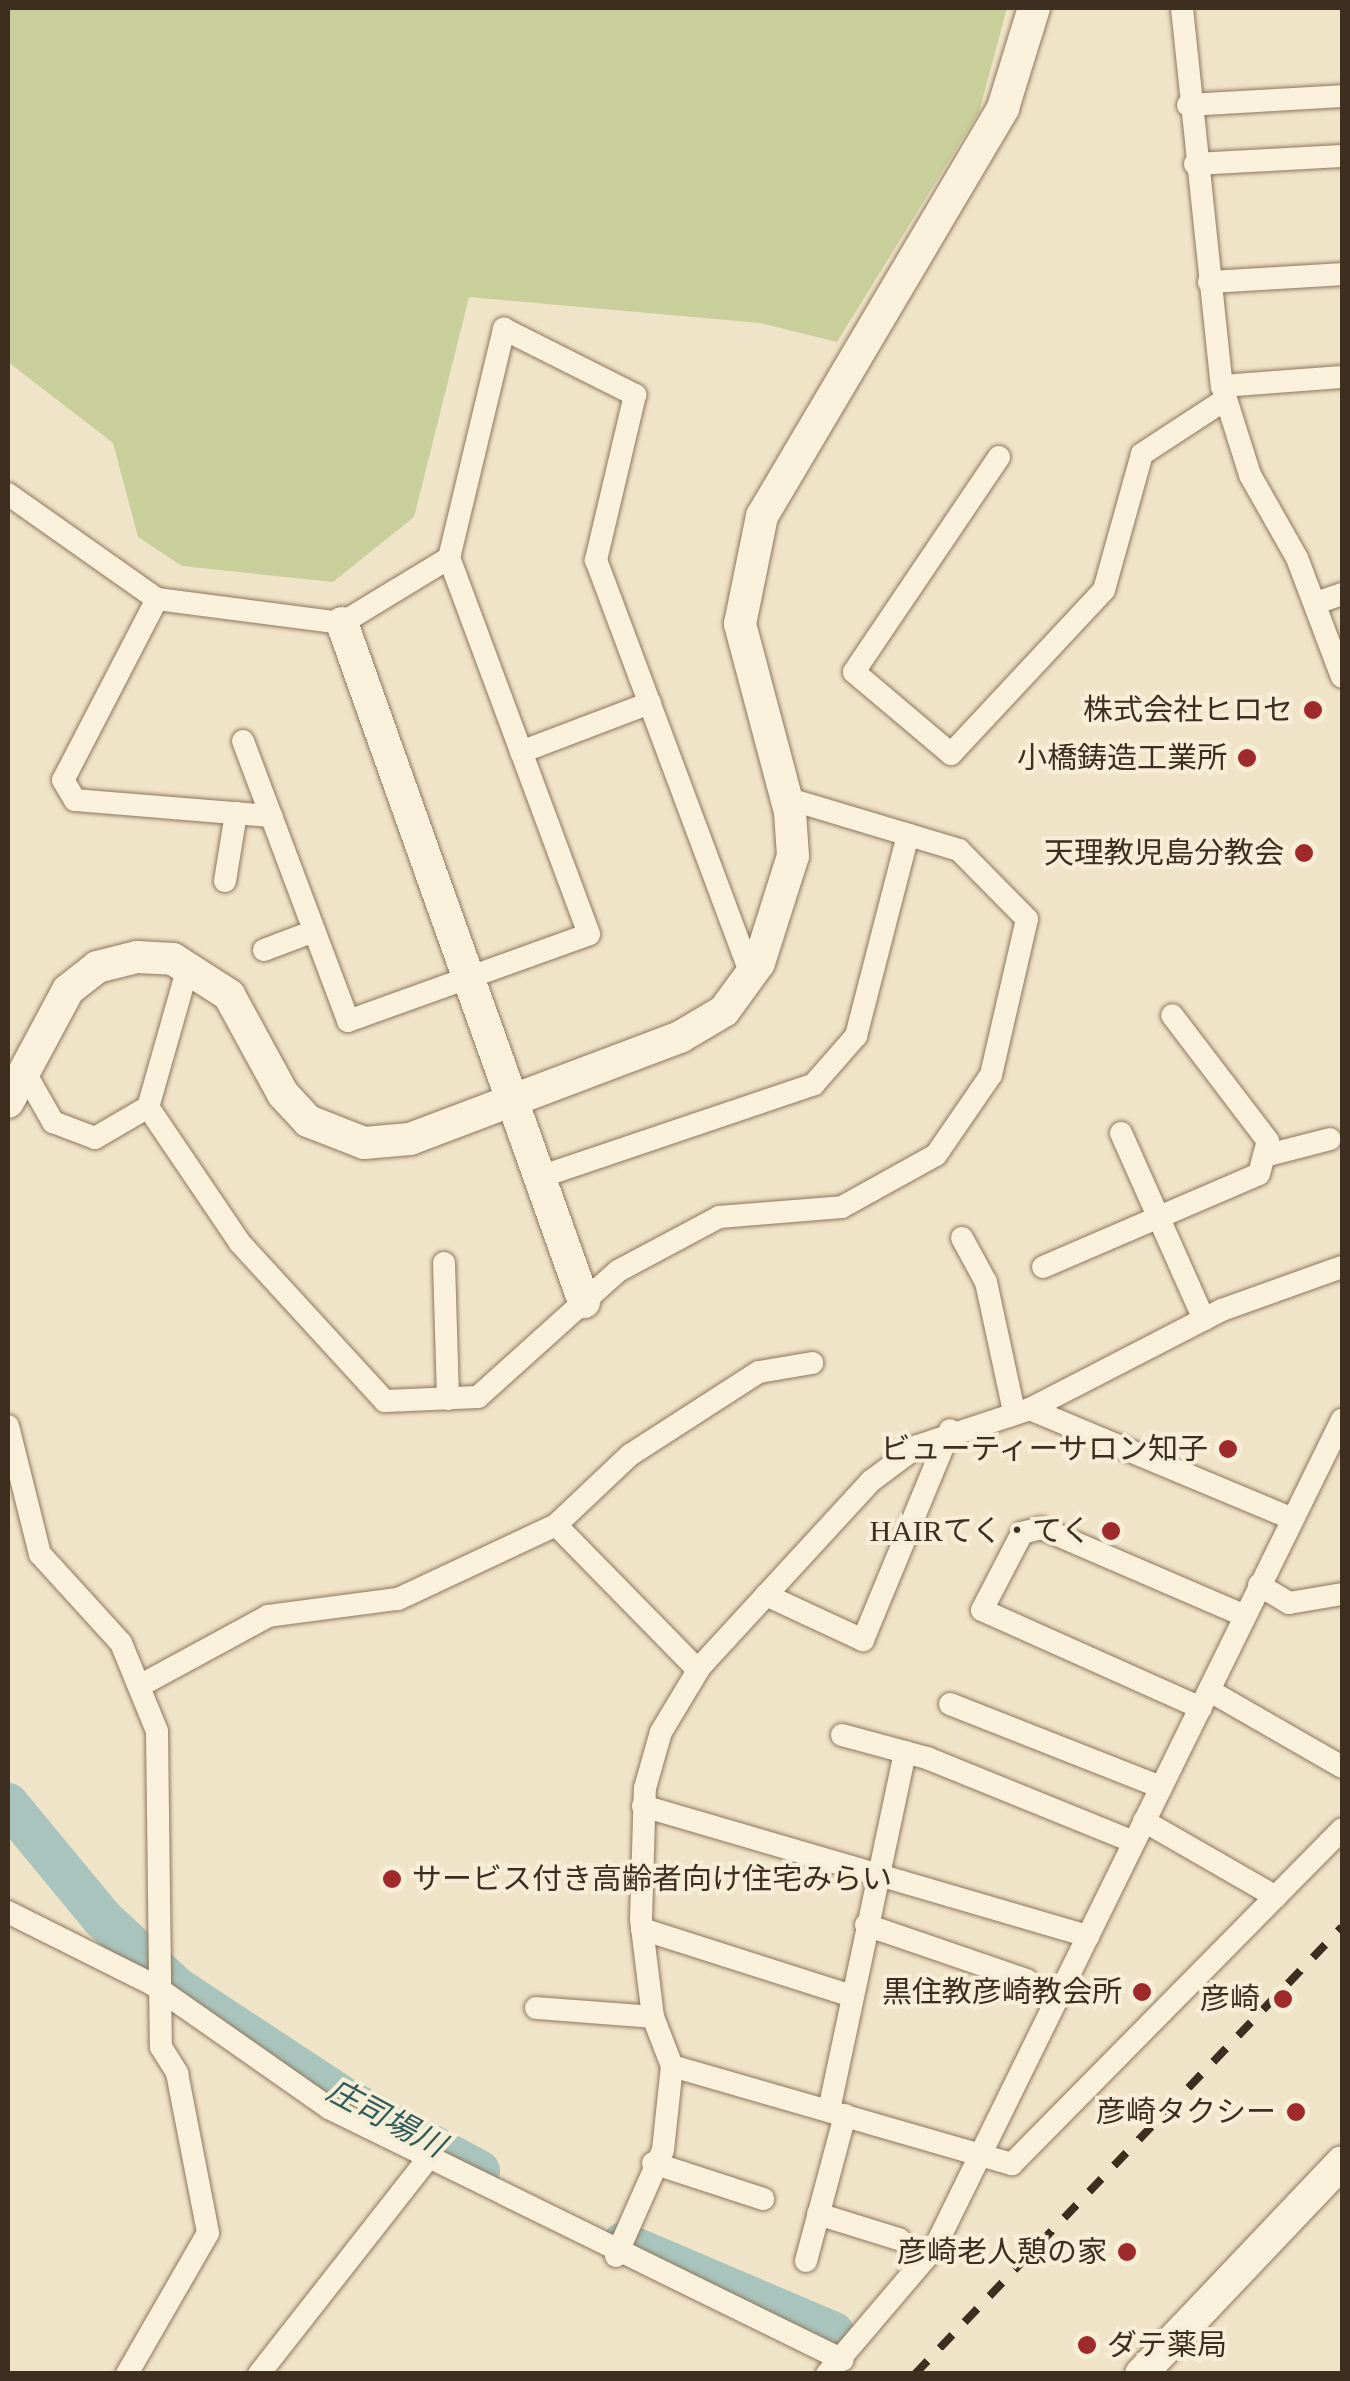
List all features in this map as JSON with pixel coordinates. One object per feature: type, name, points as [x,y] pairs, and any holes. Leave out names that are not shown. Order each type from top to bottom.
[{"type":"street","points":[[8,1102],[68,990],[97,967],[137,957],[188,967],[229,996],[283,1094],[334,1136],[410,1140],[680,1037],[724,1010],[751,974],[781,913],[793,856],[786,798],[740,624],[762,516],[1003,108],[1034,8]]},
{"type":"street","points":[[1182,8],[1188,105],[1224,392],[1250,475],[1316,603],[1342,676]]},
{"type":"street","points":[[1188,105],[1342,96]]},
{"type":"street","points":[[1195,164],[1342,156]]},
{"type":"street","points":[[1209,282],[1342,274]]},
{"type":"street","points":[[243,741],[348,1020],[589,934],[448,558],[504,330],[635,395],[596,560],[751,974]]},
{"type":"street","points":[[999,457],[854,672],[950,754],[1104,590],[1142,454],[1224,392],[1342,377]]},
{"type":"street","points":[[8,494],[156,599],[342,623],[448,558]]},
{"type":"street","points":[[1316,603],[1342,594]]},
{"type":"street","points":[[156,599],[63,780],[75,800],[272,816]]},
{"type":"street","points":[[342,623],[584,1302]]},
{"type":"street","points":[[521,752],[650,703]]},
{"type":"street","points":[[148,1107],[240,1243],[385,1401],[478,1398],[618,1271],[719,1217],[842,1206],[936,1155],[992,1075],[1027,919],[958,850],[786,798]]},
{"type":"street","points":[[225,881],[236,813]]},
{"type":"street","points":[[540,1177],[814,1084],[856,1036],[908,834]]},
{"type":"street","points":[[264,950],[314,930]]},
{"type":"street","points":[[24,1071],[52,1122],[95,1138],[148,1107],[188,967]]},
{"type":"street","points":[[1043,1267],[1260,1174],[1268,1141],[1172,1015]]},
{"type":"street","points":[[1121,1132],[1204,1319]]},
{"type":"street","points":[[1264,1156],[1330,1139]]},
{"type":"street","points":[[962,1238],[986,1282],[1022,1410]]},
{"type":"street","points":[[444,1263],[448,1399]]},
{"type":"street","points":[[616,2256],[668,2128],[672,2066],[653,2017],[642,1930],[643,1806],[661,1732],[698,1670],[871,1480],[950,1430],[1022,1410],[1204,1319],[1342,1268]]},
{"type":"street","points":[[143,1684],[268,1616],[398,1598],[556,1525],[630,1454],[758,1372],[812,1364]]},
{"type":"street","points":[[1022,1410],[1290,1518]]},
{"type":"street","points":[[8,1912],[164,1992],[329,2108],[835,2367],[935,2247],[1206,1699],[1290,1518],[1342,1420]]},
{"type":"street","points":[[8,1426],[40,1554],[120,1644],[143,1684],[157,1731],[162,2047],[177,2073],[208,2234],[128,2374]]},
{"type":"street","points":[[766,1596],[863,1640],[950,1430]]},
{"type":"street","points":[[556,1525],[698,1670]]},
{"type":"street","points":[[1245,1616],[1040,1528],[1022,1533],[982,1610],[1206,1699],[1342,1767]]},
{"type":"street","points":[[1258,1585],[1289,1603],[1342,1594]]},
{"type":"street","points":[[950,1704],[1162,1787]]},
{"type":"street","points":[[842,1735],[905,1752],[1139,1831],[1276,1896]]},
{"type":"street","points":[[806,2261],[837,2113],[852,1996],[905,1752]]},
{"type":"street","points":[[643,1806],[1088,1936]]},
{"type":"street","points":[[672,2066],[978,2158],[1012,2164],[1342,1829]]},
{"type":"street","points":[[866,1925],[1027,1980]]},
{"type":"street","points":[[642,1930],[852,1996]]},
{"type":"street","points":[[536,2008],[653,2017]]},
{"type":"street","points":[[259,2374],[427,2160]]},
{"type":"street","points":[[1141,2374],[1342,2162]]},
{"type":"street","points":[[653,2164],[763,2199]]},
{"type":"street","points":[[818,2214],[899,2238]]},
{"type":"green space","points":[[8,8],[1007,8],[979,112],[837,342],[760,323],[469,297],[414,517],[333,582],[182,566],[138,537],[113,443],[8,362]]},
{"type":"waterway","name":"庄司場川","points":[[8,1804],[102,1918],[177,1988],[347,2100],[479,2171]]},
{"type":"waterway","name":"庄司場川","points":[[623,2243],[834,2333]]},
{"type":"railway","points":[[915,2374],[1342,1927]]},
{"type":"place","name":"株式会社ヒロセ","points":[[1313,710]]},
{"type":"place","name":"小橋鋳造工業所","points":[[1247,758]]},
{"type":"place","name":"天理教児島分教会","points":[[1304,853]]},
{"type":"place","name":"ビューティーサロン知子","points":[[1228,1449]]},
{"type":"place","name":"HAIRてく・てく","points":[[1111,1531]]},
{"type":"place","name":"サービス付き高齢者向け住宅みらい","points":[[392,1879]]},
{"type":"place","name":"黒住教彦崎教会所","points":[[1142,1992]]},
{"type":"place","name":"彦崎","points":[[1283,1999]]},
{"type":"place","name":"彦崎タクシー","points":[[1296,2112]]},
{"type":"place","name":"彦崎老人憩の家","points":[[1127,2252]]},
{"type":"place","name":"ダテ薬局","points":[[1087,2345]]}]
